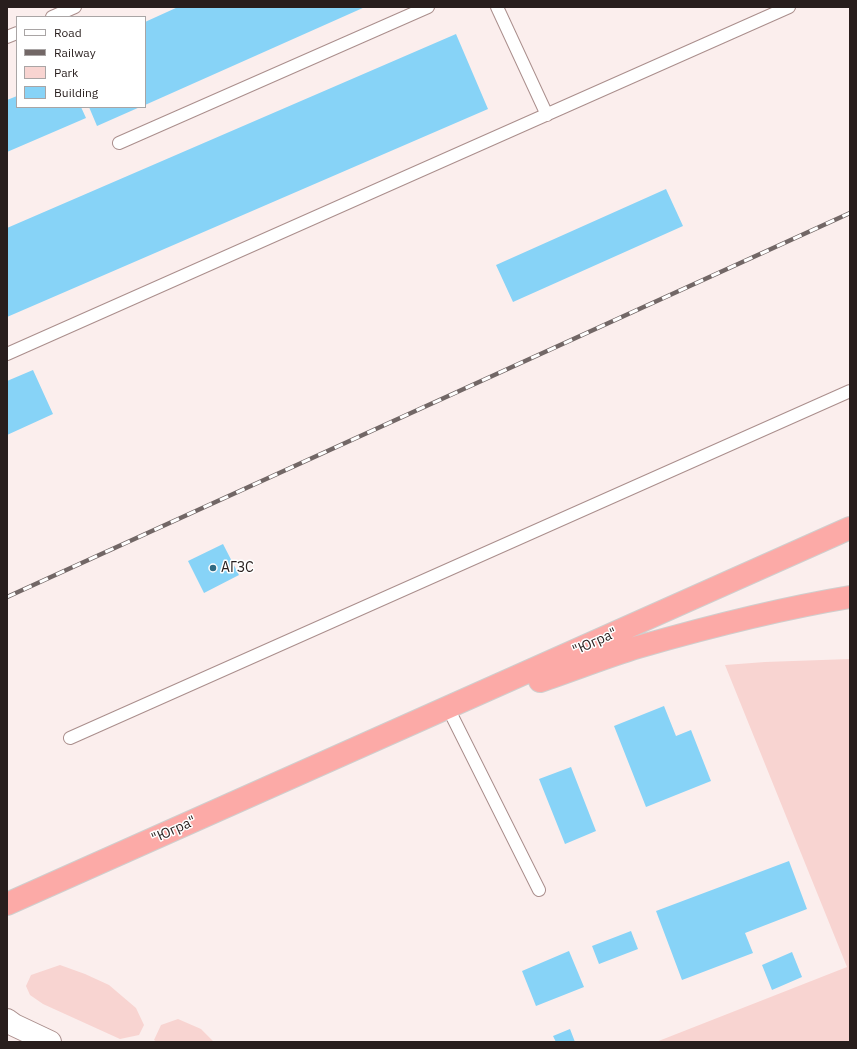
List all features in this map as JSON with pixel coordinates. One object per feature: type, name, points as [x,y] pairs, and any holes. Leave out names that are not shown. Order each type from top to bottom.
[{"type":"highway","name":"\"Югра\"","points":[[7,904],[850,528]]},
{"type":"highway","name":"\"Югра\"","points":[[341,756],[535,682],[636,648],[727,623],[811,604],[850,597]]},
{"type":"street","points":[[7,1020],[14,1025],[50,1042]]},
{"type":"lane","points":[[54,16],[75,7]]},
{"type":"lane","points":[[119,143],[428,7]]},
{"type":"lane","points":[[497,7],[547,115]]},
{"type":"lane","points":[[7,354],[789,7]]},
{"type":"lane","points":[[70,738],[850,391]]},
{"type":"lane","points":[[451,714],[539,890]]},
{"type":"green space","points":[[850,659],[850,1042],[656,1042],[847,967],[725,665]]},
{"type":"green space","points":[[60,965],[109,985],[136,1008],[144,1025],[139,1035],[120,1039],[43,1004],[30,995],[26,986],[31,975]]},
{"type":"green space","points":[[178,1019],[201,1029],[214,1042],[157,1042],[154,1040],[161,1025]]},
{"type":"building","points":[[178,7],[365,7],[146,105],[146,22]]},
{"type":"building","points":[[456,34],[488,109],[7,317],[7,228]]},
{"type":"building","points":[[16,96],[16,108],[81,108],[86,118],[7,152],[7,100]]},
{"type":"building","points":[[89,108],[138,108],[97,126]]},
{"type":"building","points":[[666,189],[683,226],[513,302],[496,265]]},
{"type":"building","points":[[33,370],[53,414],[7,435],[7,381]]},
{"type":"building","points":[[223,544],[239,575],[204,593],[188,561]]},
{"type":"building","points":[[664,706],[676,736],[691,730],[711,781],[646,807],[614,726]]},
{"type":"building","points":[[571,767],[596,831],[565,844],[539,779]]},
{"type":"building","points":[[789,861],[807,909],[745,933],[753,953],[682,980],[656,911]]},
{"type":"building","points":[[631,931],[638,949],[599,964],[592,946]]},
{"type":"building","points":[[569,951],[584,987],[536,1006],[522,971]]},
{"type":"building","points":[[792,952],[802,977],[772,990],[762,965]]},
{"type":"building","points":[[570,1029],[575,1042],[556,1042],[553,1036]]},
{"type":"railway","points":[[7,597],[850,213]]},
{"type":"place","name":"АГЗС","points":[[213,568]]}]
